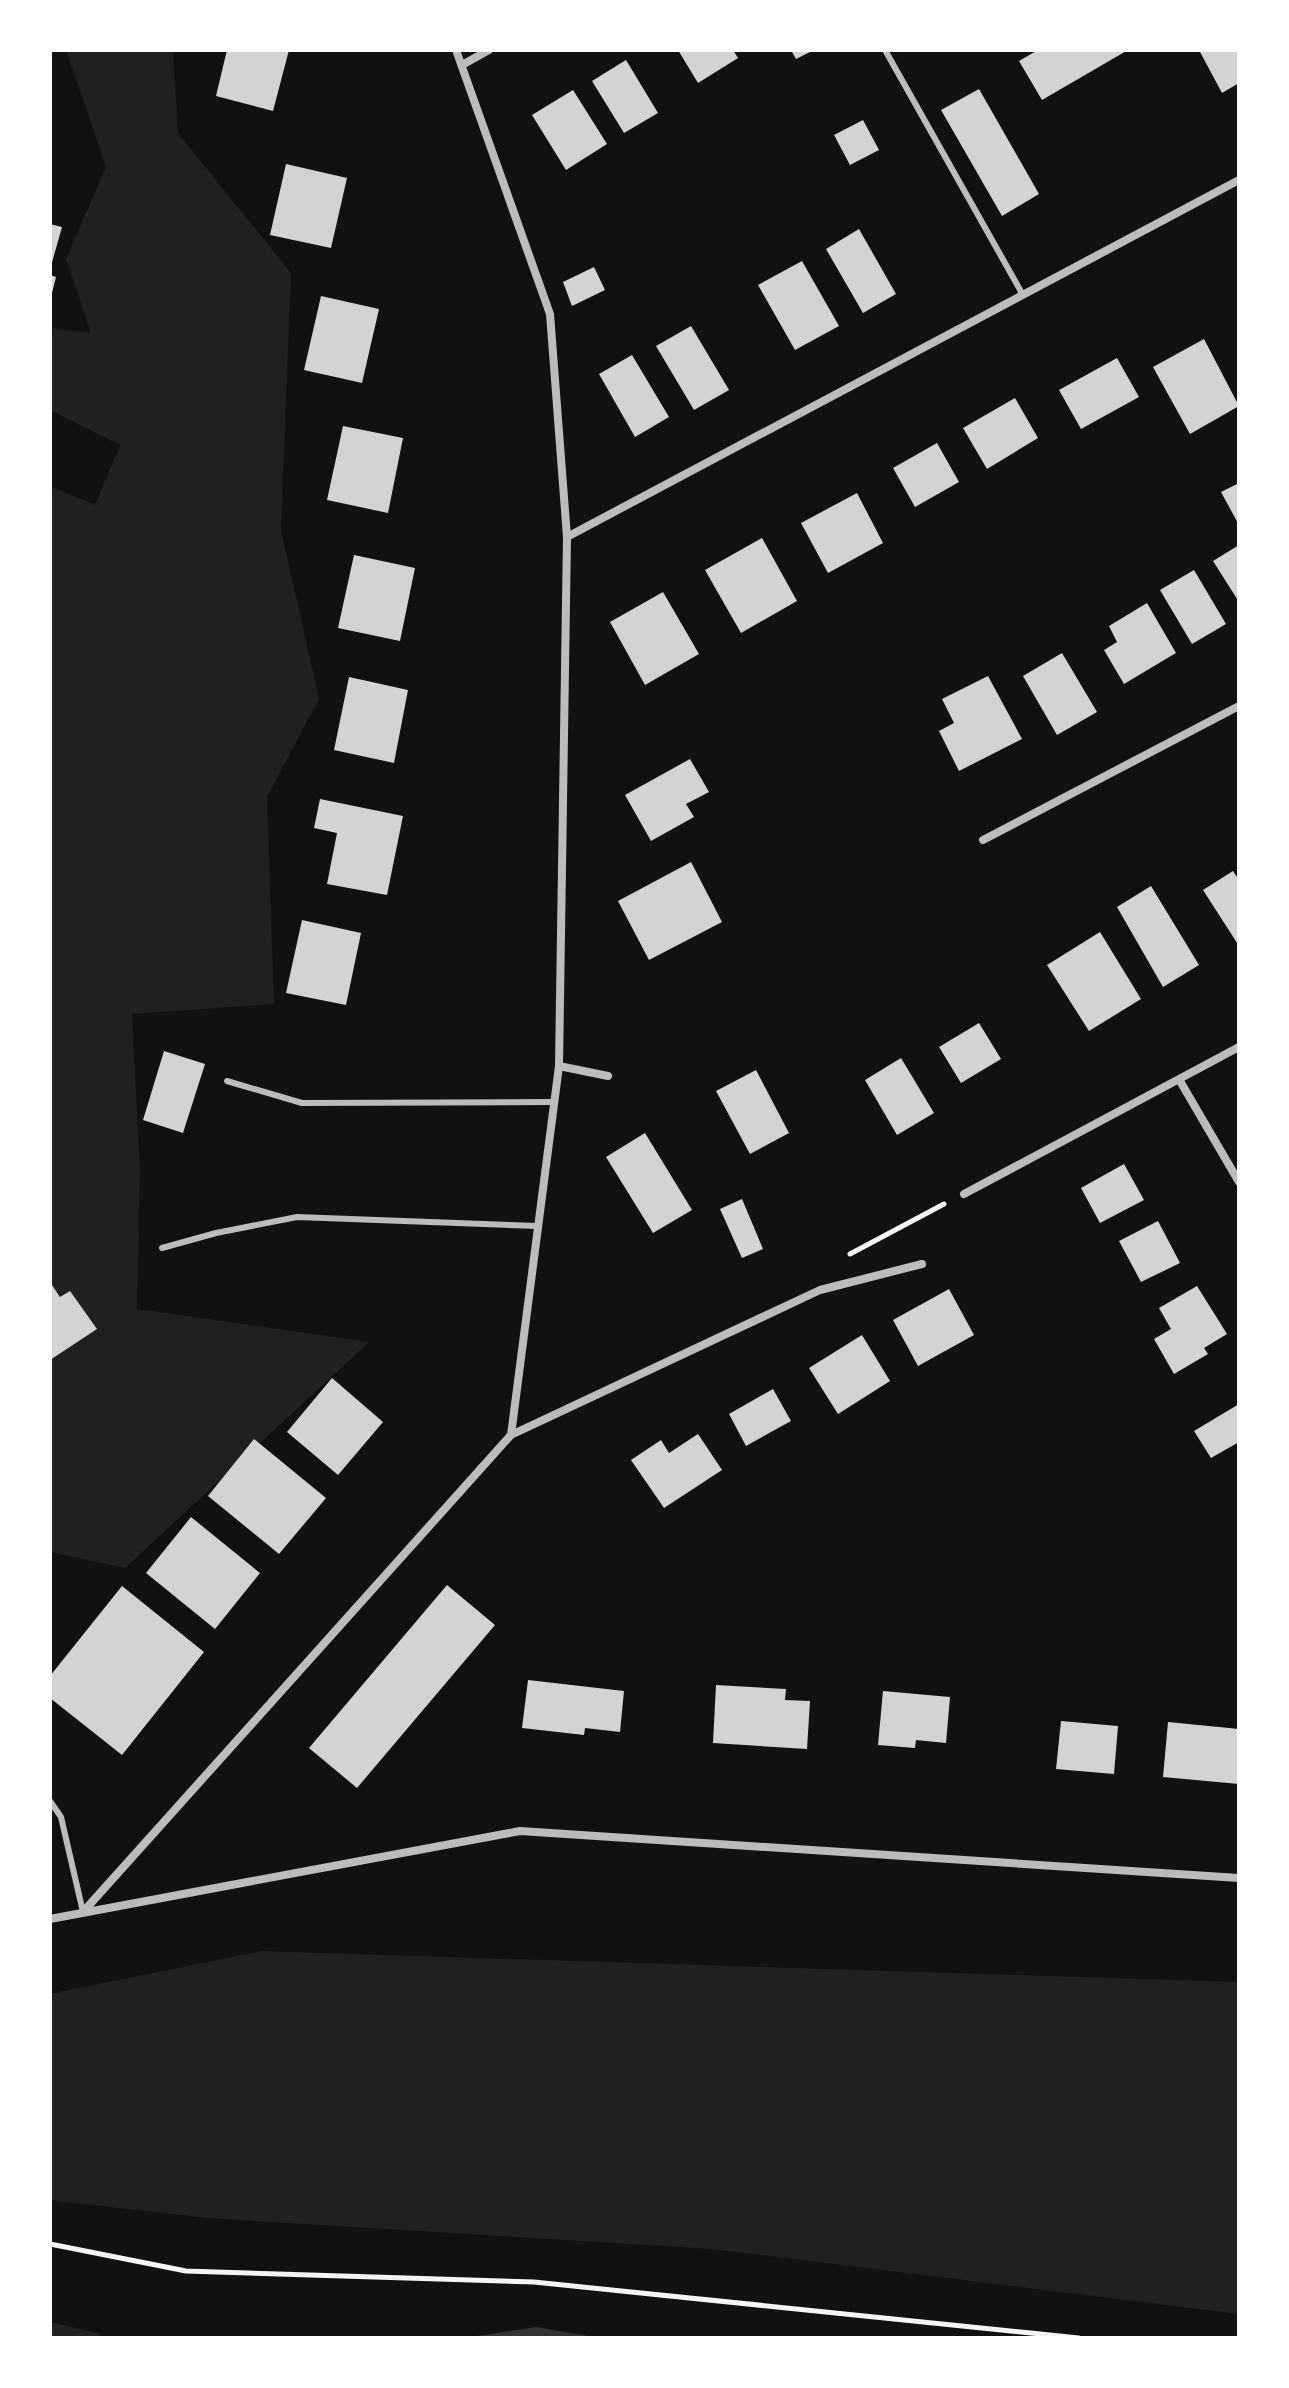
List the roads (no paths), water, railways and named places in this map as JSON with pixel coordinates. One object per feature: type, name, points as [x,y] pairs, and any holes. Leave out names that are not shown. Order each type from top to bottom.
[{"type":"street","points":[[456,50],[550,314],[567,537],[559,1066],[511,1435]]},
{"type":"street","points":[[462,65],[489,50]]},
{"type":"street","points":[[567,537],[1239,180]]},
{"type":"street","points":[[983,840],[1239,706]]},
{"type":"street","points":[[964,1194],[1239,1047]]},
{"type":"street","points":[[559,1066],[608,1076]]},
{"type":"street","points":[[1180,1081],[1239,1182]]},
{"type":"street","points":[[83,1912],[511,1435],[820,1290],[922,1264]]},
{"type":"street","points":[[50,1919],[520,1831],[1239,1878]]},
{"type":"lane","points":[[885,50],[1023,295]]},
{"type":"lane","points":[[227,1081],[302,1103],[554,1102]]},
{"type":"lane","points":[[162,1248],[216,1233],[297,1217],[538,1226]]},
{"type":"lane","points":[[50,1801],[61,1817],[83,1912]]}]
